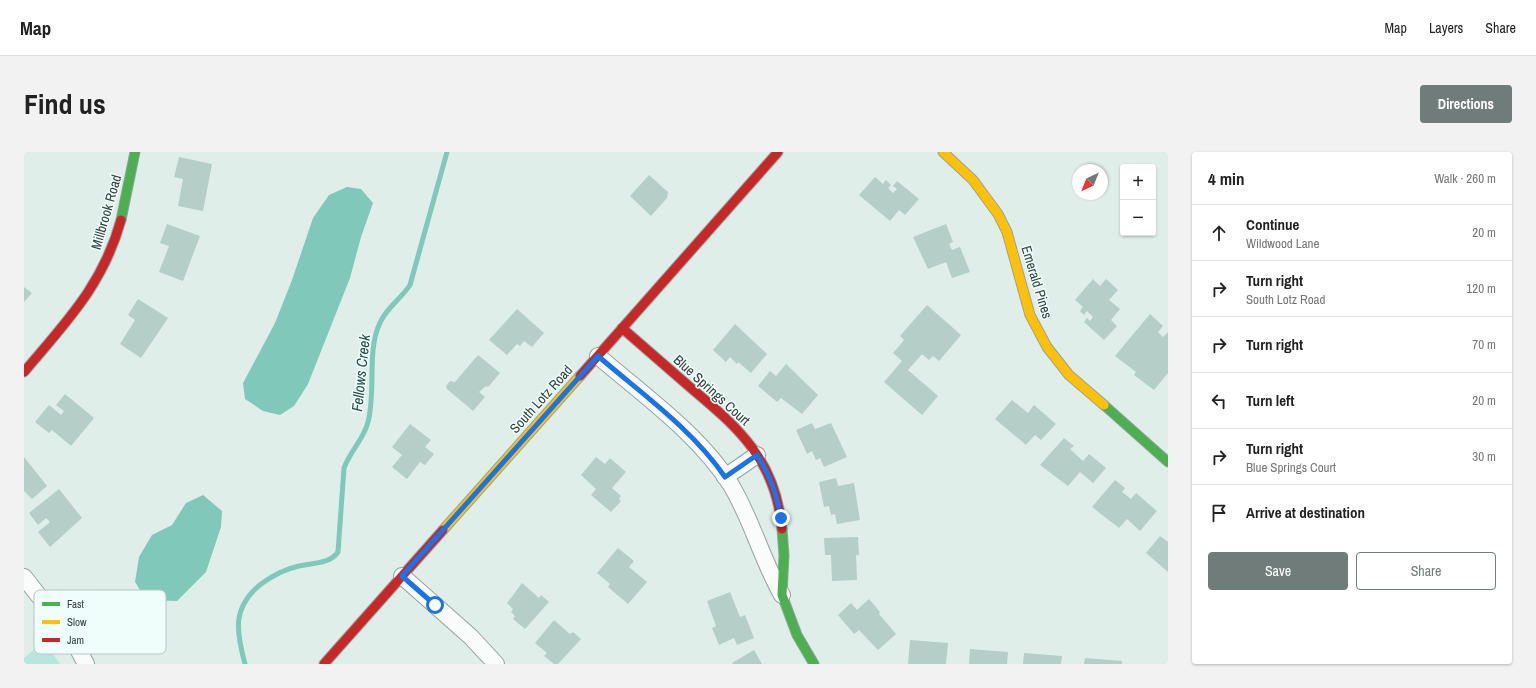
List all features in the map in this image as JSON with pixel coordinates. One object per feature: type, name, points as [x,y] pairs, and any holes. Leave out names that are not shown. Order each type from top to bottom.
[{"type":"street","name":"Millbrook Road","points":[[24,372],[79,306],[107,262],[121,223],[129,191],[135,152]]},
{"type":"street","name":"South Lotz Road","points":[[324,664],[778,152]]},
{"type":"street","name":"Emerald Pines","points":[[943,152],[973,180],[998,214],[1006,232],[1030,315],[1047,347],[1069,376],[1168,462]]},
{"type":"street","name":"Blue Springs Court","points":[[622,328],[731,422],[768,471],[776,492],[781,518],[784,555],[782,595],[797,635],[814,664]]},
{"type":"street","points":[[598,356],[688,433],[715,462],[743,506],[772,578],[782,595]]},
{"type":"street","points":[[725,477],[757,455]]},
{"type":"street","points":[[402,576],[471,637],[496,664]]},
{"type":"street","points":[[24,577],[34,590]]},
{"type":"street","points":[[81,654],[86,664]]},
{"type":"shaded area","points":[[347,187],[361,189],[373,203],[361,237],[350,278],[308,384],[294,406],[280,415],[263,411],[245,399],[243,383],[275,323],[292,280],[313,218],[329,195]]},
{"type":"shaded area","points":[[203,495],[222,511],[221,527],[206,572],[177,601],[166,601],[166,590],[140,590],[135,582],[139,557],[152,535],[172,525],[186,503]]},
{"type":"shaded area","points":[[34,650],[34,654],[53,654],[60,664],[24,664],[24,658]]},
{"type":"building","points":[[179,157],[212,164],[203,211],[178,206],[183,179],[174,177]]},
{"type":"building","points":[[649,175],[668,192],[667,198],[651,216],[630,196]]},
{"type":"building","points":[[875,177],[883,184],[886,180],[891,185],[888,188],[893,193],[897,189],[893,186],[897,181],[919,199],[905,215],[899,210],[890,221],[859,195]]},
{"type":"building","points":[[167,224],[200,236],[183,281],[159,272],[169,246],[160,243]]},
{"type":"building","points":[[946,224],[953,242],[949,244],[952,250],[960,247],[970,272],[952,278],[946,262],[928,269],[913,237]]},
{"type":"building","points":[[1093,279],[1100,286],[1106,279],[1118,290],[1109,300],[1120,309],[1111,320],[1117,326],[1104,340],[1084,322],[1087,318],[1090,321],[1093,317],[1087,311],[1084,315],[1080,311],[1083,307],[1075,300]]},
{"type":"building","points":[[24,287],[32,293],[24,302]]},
{"type":"building","points":[[138,299],[168,318],[141,358],[120,344],[135,320],[128,315]]},
{"type":"building","points":[[927,305],[961,335],[939,361],[933,356],[929,360],[922,354],[908,370],[938,396],[922,415],[884,382],[902,361],[893,353],[904,340],[900,336]]},
{"type":"building","points":[[517,309],[544,333],[532,347],[524,341],[520,346],[517,344],[507,355],[489,340]]},
{"type":"building","points":[[1150,314],[1163,326],[1158,332],[1163,337],[1168,332],[1168,373],[1154,390],[1134,375],[1136,372],[1115,356]]},
{"type":"building","points":[[735,324],[767,354],[751,373],[738,362],[737,364],[730,357],[726,362],[713,350]]},
{"type":"building","points":[[478,355],[500,373],[488,387],[486,386],[479,392],[485,397],[473,411],[447,389],[446,386],[450,381],[455,382]]},
{"type":"building","points":[[786,364],[818,395],[802,414],[781,398],[777,402],[758,386],[770,371],[776,376]]},
{"type":"building","points":[[65,394],[94,418],[71,446],[52,430],[49,433],[35,422],[49,405],[61,415],[64,411],[56,405]]},
{"type":"building","points":[[1012,400],[1028,413],[1034,405],[1056,424],[1041,440],[1035,435],[1026,445],[995,419]]},
{"type":"building","points":[[812,423],[815,429],[831,423],[847,457],[824,467],[820,458],[816,460],[812,451],[807,454],[796,430]]},
{"type":"building","points":[[410,424],[431,440],[425,447],[434,454],[425,465],[420,462],[407,479],[392,467],[402,455],[392,447]]},
{"type":"building","points":[[1064,438],[1074,446],[1070,449],[1083,461],[1089,454],[1106,468],[1093,483],[1080,472],[1068,486],[1040,465]]},
{"type":"building","points":[[24,457],[47,486],[32,499],[24,491]]},
{"type":"building","points":[[596,457],[605,464],[610,458],[626,472],[612,488],[621,496],[619,499],[621,501],[611,512],[591,495],[596,489],[581,475]]},
{"type":"building","points":[[836,478],[838,486],[854,483],[860,520],[837,524],[835,514],[831,515],[829,506],[824,507],[819,482]]},
{"type":"building","points":[[1115,480],[1125,488],[1122,492],[1131,499],[1136,493],[1157,511],[1140,531],[1127,519],[1119,528],[1092,507]]},
{"type":"building","points":[[59,489],[82,518],[50,547],[38,532],[50,522],[46,518],[38,525],[29,513]]},
{"type":"building","points":[[1160,536],[1168,542],[1168,572],[1146,553]]},
{"type":"building","points":[[858,537],[859,555],[856,555],[857,580],[832,581],[831,555],[825,555],[824,538]]},
{"type":"building","points":[[618,548],[634,561],[629,567],[647,582],[628,604],[608,587],[610,584],[597,573]]},
{"type":"building","points":[[522,583],[539,598],[541,595],[549,602],[525,629],[513,619],[515,616],[511,612],[513,609],[507,603]]},
{"type":"building","points":[[730,592],[740,617],[745,615],[754,638],[737,645],[734,638],[719,645],[712,628],[716,626],[707,601]]},
{"type":"building","points":[[869,599],[880,612],[879,614],[896,634],[878,650],[859,630],[854,634],[838,615],[851,603],[857,610]]},
{"type":"building","points":[[554,620],[570,634],[573,632],[581,639],[558,664],[554,664],[544,656],[547,653],[535,643]]},
{"type":"building","points":[[910,640],[948,643],[946,664],[908,664]]},
{"type":"building","points":[[970,649],[1008,652],[1007,664],[969,664]]},
{"type":"building","points":[[754,650],[762,664],[732,663]]},
{"type":"building","points":[[1024,653],[1062,656],[1061,664],[1023,664]]},
{"type":"building","points":[[1085,658],[1122,661],[1122,664],[1084,664]]},
{"type":"waterway","name":"Fellows Creek","points":[[245,664],[238,630],[241,611],[245,602],[252,593],[261,584],[279,573],[294,567],[326,561],[335,556],[338,552],[344,468],[368,422],[375,336],[385,314],[410,285],[447,152]]},
{"type":"traffic: fast","points":[[121,220],[135,152]]},
{"type":"traffic: fast","points":[[1104,405],[1168,462]]},
{"type":"traffic: fast","points":[[782,529],[784,555],[782,595],[797,635],[814,664]]},
{"type":"traffic: slow","points":[[943,152],[973,180],[998,214],[1007,232],[1030,315],[1047,347],[1069,375],[1104,405]]},
{"type":"traffic: slow","points":[[443,530],[580,376]]},
{"type":"traffic: jam","points":[[580,376],[778,152]]},
{"type":"traffic: jam","points":[[24,372],[82,302],[104,264],[121,220]]},
{"type":"traffic: jam","points":[[622,328],[709,403],[753,448],[772,484],[778,505],[782,529]]},
{"type":"traffic: jam","points":[[324,664],[443,530]]},
{"type":"route","points":[[435,605],[402,576],[598,356],[688,433],[715,462],[725,477],[757,455],[768,471],[776,492],[781,518]]}]
